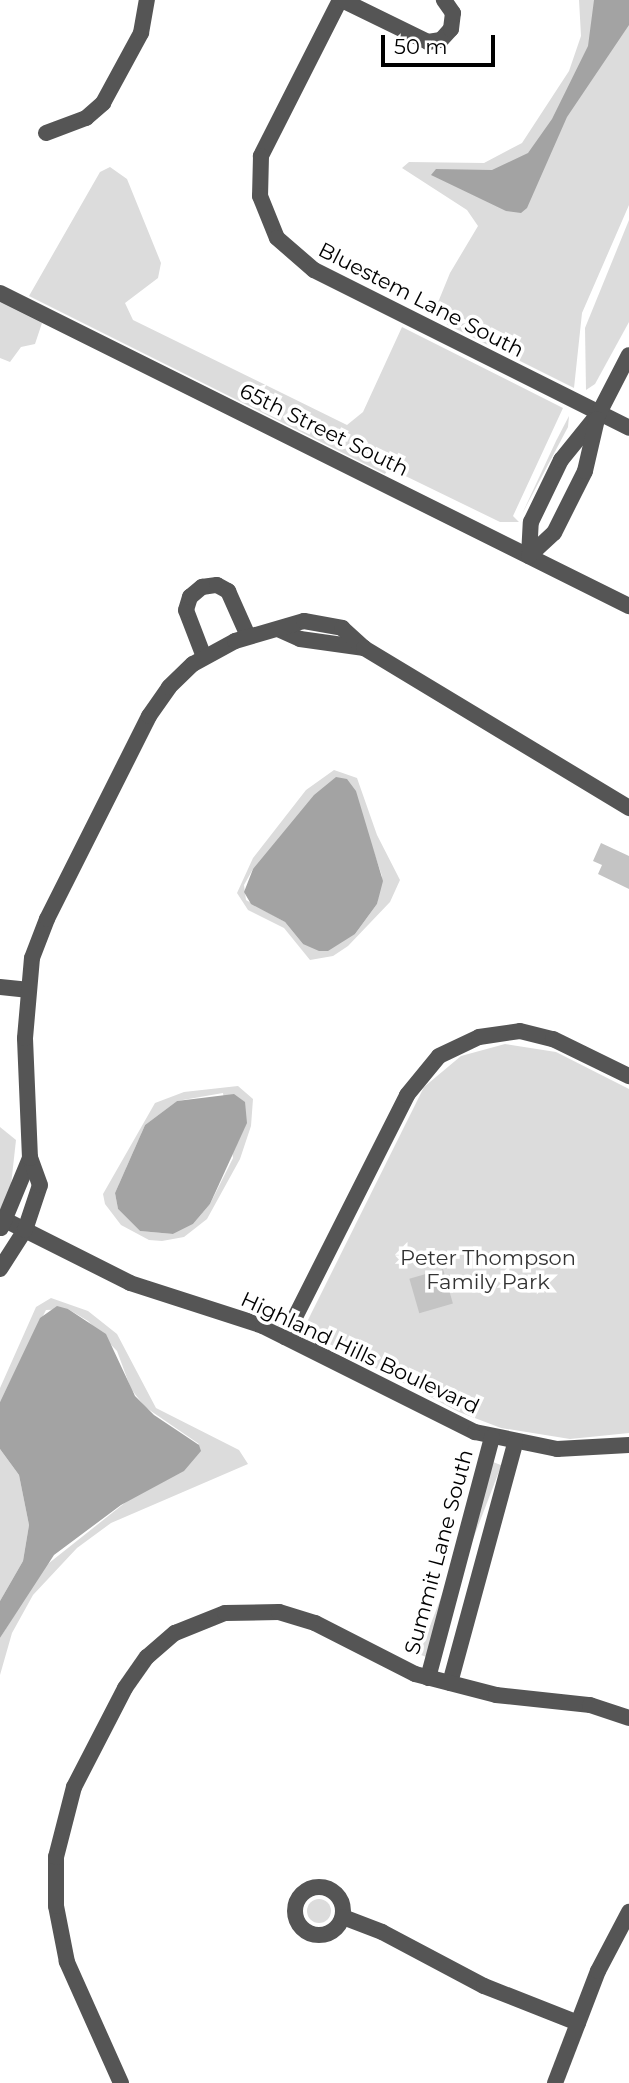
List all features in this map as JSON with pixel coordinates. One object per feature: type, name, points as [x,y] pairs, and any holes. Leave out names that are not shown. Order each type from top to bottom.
[{"type":"street","points":[[46,133],[86,118],[106,99],[144,27],[147,0]]},
{"type":"street","points":[[341,0],[428,43],[441,40],[451,29],[453,13],[444,0]]},
{"type":"street","name":"Bluestem Lane South","points":[[341,0],[261,156],[260,197],[277,238],[314,270],[629,428]]},
{"type":"street","name":"65th Street South","points":[[0,293],[629,606]]},
{"type":"street","points":[[529,556],[531,522],[561,460],[599,413],[629,355]]},
{"type":"street","points":[[529,556],[554,533],[584,471],[599,413]]},
{"type":"street","points":[[204,657],[186,610],[190,597],[202,587],[217,585],[228,591],[248,636]]},
{"type":"street","points":[[0,1269],[25,1230],[40,1185],[30,1158],[27,990],[32,958],[47,919],[149,716],[173,682],[204,657],[248,636],[280,630],[300,639],[364,648],[629,807]]},
{"type":"street","points":[[0,987],[27,990]]},
{"type":"street","points":[[285,1337],[407,1094],[439,1055],[479,1037],[520,1031],[553,1039],[629,1076]]},
{"type":"street","points":[[2,1225],[30,1158]]},
{"type":"street","name":"Highland Hills Boulevard","points":[[2,1225],[25,1230],[130,1283],[237,1316],[492,1437],[515,1444],[564,1450],[629,1445]]},
{"type":"street","name":"Summit Lane South","points":[[428,1678],[492,1437]]},
{"type":"street","points":[[450,1684],[515,1444]]},
{"type":"street","points":[[121,2083],[67,1962],[56,1906],[55,1869],[61,1828],[73,1791],[141,1663],[166,1640],[196,1622],[229,1612],[267,1610],[310,1620],[394,1666],[428,1678],[496,1695],[590,1705],[629,1718]]},
{"type":"street","points":[[555,2083],[578,2023],[629,1912]]},
{"type":"street","points":[[343,1917],[383,1932],[484,1986],[578,2023]]},
{"type":"green space","points":[[579,0],[629,0],[629,205],[582,313],[574,388],[432,317],[450,273],[478,226],[467,210],[402,168],[409,162],[484,163],[522,143],[569,71],[581,36]]},
{"type":"green space","points":[[110,167],[127,179],[161,263],[158,278],[125,303],[133,320],[347,425],[363,412],[402,327],[563,408],[513,516],[519,522],[500,522],[389,468],[385,474],[29,296],[100,172]]},
{"type":"green space","points":[[629,220],[629,322],[595,384],[586,390],[585,328]]},
{"type":"green space","points":[[0,302],[42,323],[35,344],[21,347],[10,362],[0,358]]},
{"type":"green space","points":[[569,416],[568,427],[522,514],[556,441]]},
{"type":"green space","points":[[334,770],[357,778],[377,835],[400,880],[390,902],[348,946],[333,956],[310,960],[284,928],[248,910],[237,893],[253,858],[306,790]],"holes":[[[366,829],[382,876],[377,904],[355,934],[303,944],[285,922],[246,900],[244,885],[253,869]]]},
{"type":"green space","name":"Peter Thompson Family Park","points":[[505,1044],[556,1052],[629,1089],[629,1433],[570,1439],[501,1428],[459,1412],[303,1330],[424,1087],[461,1056]]},
{"type":"green space","points":[[238,1086],[253,1099],[251,1126],[240,1159],[207,1219],[184,1237],[162,1241],[149,1240],[121,1225],[105,1204],[103,1194],[155,1103],[184,1092]],"holes":[[[223,1093],[233,1158],[210,1204],[193,1224],[173,1234],[140,1231],[118,1209],[115,1193],[145,1125],[177,1101]]]},
{"type":"green space","points":[[0,1127],[16,1140],[11,1185],[0,1211]]},
{"type":"green space","points":[[51,1298],[88,1311],[117,1334],[156,1408],[239,1450],[248,1464],[111,1523],[77,1548],[33,1595],[12,1633],[0,1675],[0,1638],[44,1567],[199,1444],[145,1407],[131,1389],[117,1351],[88,1321],[68,1309],[46,1310],[0,1402],[0,1388],[36,1307]]},
{"type":"green space","points":[[0,1449],[19,1475],[29,1525],[23,1561],[0,1601]]},
{"type":"green space","points":[[493,1462],[501,1465],[428,1658],[419,1654]]},
{"type":"green space","points":[[319,1899],[328,1902],[331,1911],[328,1920],[319,1923],[310,1920],[307,1911],[310,1902]]},
{"type":"shaded area","points":[[594,0],[629,0],[629,25],[567,117],[527,208],[521,213],[506,211],[431,175],[436,169],[492,170],[528,153],[552,119],[588,46]]},
{"type":"shaded area","points":[[336,777],[347,779],[356,791],[383,881],[377,904],[355,934],[328,951],[319,951],[303,944],[285,922],[251,904],[244,892],[253,869],[314,795]]},
{"type":"shaded area","points":[[234,1094],[245,1102],[247,1123],[210,1204],[193,1224],[173,1234],[140,1231],[118,1209],[115,1193],[145,1125],[177,1101]]},
{"type":"shaded area","points":[[57,1306],[68,1309],[106,1334],[135,1396],[154,1415],[199,1445],[201,1451],[184,1471],[121,1505],[54,1555],[0,1638],[0,1601],[23,1561],[29,1525],[19,1475],[0,1449],[0,1402],[40,1318]]},
{"type":"building","points":[[601,843],[629,856],[629,889],[598,874],[602,865],[593,861]]},
{"type":"building","points":[[443,1269],[453,1304],[419,1313],[409,1279]]}]
